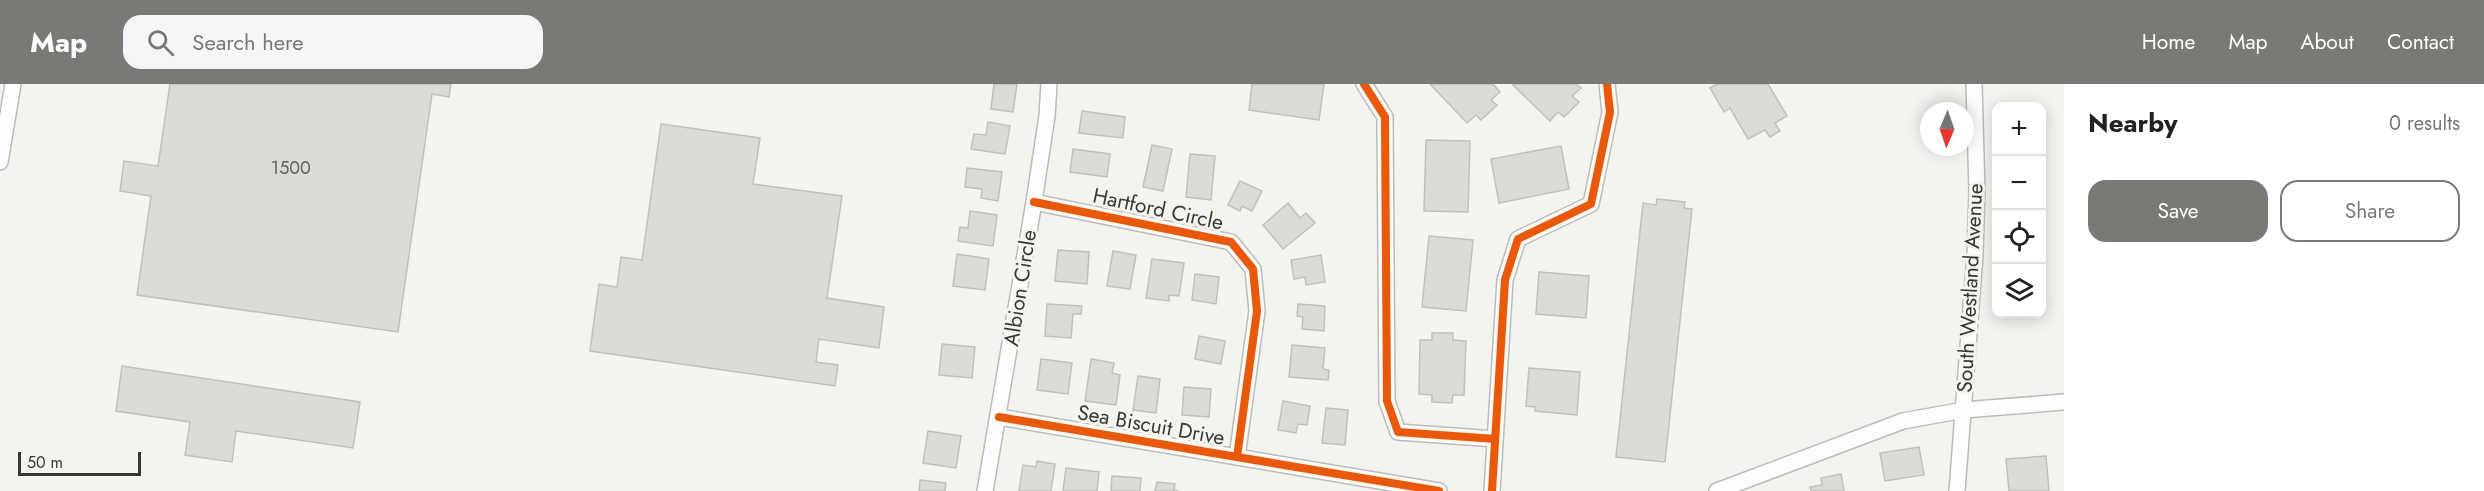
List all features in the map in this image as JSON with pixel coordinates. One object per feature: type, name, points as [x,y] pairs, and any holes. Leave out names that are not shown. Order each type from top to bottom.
[{"type":"street","points":[[0,162],[13,84]]},
{"type":"street","name":"Albion Circle","points":[[985,491],[1034,202],[1047,116],[1049,84]]},
{"type":"street","points":[[1364,84],[1384,117],[1387,401],[1398,432],[1495,439]]},
{"type":"street","points":[[1491,491],[1505,280],[1518,239],[1590,204],[1610,112],[1607,84]]},
{"type":"street","name":"South Westland Avenue","points":[[1957,491],[1977,191],[1974,84]]},
{"type":"street","name":"Hartford Circle","points":[[1034,202],[1231,242],[1253,269],[1257,311],[1237,457]]},
{"type":"street","points":[[1717,491],[1903,422],[1964,410],[2064,402]]},
{"type":"street","name":"Sea Biscuit Drive","points":[[999,417],[1439,491]]},
{"type":"building","points":[[170,84],[451,84],[449,97],[432,94],[398,332],[137,295],[151,196],[120,191],[124,161],[158,166]]},
{"type":"building","points":[[994,84],[1017,84],[1013,112],[991,109]]},
{"type":"building","points":[[1252,84],[1324,84],[1319,120],[1249,110]]},
{"type":"building","points":[[1430,84],[1493,84],[1500,92],[1491,100],[1497,105],[1481,120],[1476,115],[1467,123]]},
{"type":"building","points":[[1512,84],[1576,84],[1581,88],[1572,96],[1579,102],[1564,117],[1558,112],[1550,121]]},
{"type":"building","points":[[1717,84],[1768,84],[1787,116],[1775,123],[1780,131],[1770,137],[1765,130],[1748,139],[1730,108],[1724,112],[1710,88]]},
{"type":"building","points":[[1082,111],[1125,117],[1123,138],[1079,133]]},
{"type":"building","points":[[988,122],[1010,126],[1005,154],[971,149],[974,134],[986,135]]},
{"type":"building","points":[[661,124],[760,138],[753,184],[842,196],[827,298],[884,307],[879,348],[819,339],[816,362],[838,365],[835,386],[590,351],[599,284],[617,287],[621,257],[642,260]]},
{"type":"building","points":[[1426,140],[1470,141],[1468,212],[1424,211]]},
{"type":"building","points":[[1152,145],[1172,149],[1163,191],[1143,187]]},
{"type":"building","points":[[1561,146],[1569,189],[1499,203],[1491,159]]},
{"type":"building","points":[[1073,149],[1110,154],[1107,177],[1070,172]]},
{"type":"building","points":[[1190,154],[1215,156],[1211,200],[1186,197]]},
{"type":"building","points":[[967,168],[1002,172],[998,201],[981,198],[982,189],[965,187]]},
{"type":"building","points":[[1240,181],[1262,191],[1252,211],[1242,206],[1240,211],[1228,205]]},
{"type":"building","points":[[1657,199],[1685,202],[1684,208],[1692,209],[1665,462],[1616,457],[1643,203],[1656,205]]},
{"type":"building","points":[[1288,203],[1300,218],[1306,213],[1315,223],[1283,249],[1263,225]]},
{"type":"building","points":[[970,211],[997,215],[993,246],[958,241],[960,227],[968,228]]},
{"type":"building","points":[[1429,236],[1473,240],[1466,311],[1422,307]]},
{"type":"building","points":[[1058,250],[1089,252],[1087,284],[1055,281]]},
{"type":"building","points":[[1113,251],[1136,255],[1130,289],[1107,286]]},
{"type":"building","points":[[957,254],[989,259],[985,290],[953,286]]},
{"type":"building","points":[[1321,255],[1325,282],[1306,285],[1305,277],[1294,279],[1291,260]]},
{"type":"building","points":[[1152,259],[1184,263],[1179,296],[1169,295],[1169,301],[1146,298]]},
{"type":"building","points":[[1539,272],[1589,276],[1586,318],[1536,314]]},
{"type":"building","points":[[1195,274],[1219,277],[1216,304],[1192,300]]},
{"type":"building","points":[[1047,304],[1082,306],[1081,314],[1073,314],[1071,338],[1045,336]]},
{"type":"building","points":[[1298,304],[1325,306],[1324,331],[1302,329],[1303,317],[1297,316]]},
{"type":"building","points":[[1432,333],[1453,333],[1453,340],[1466,341],[1464,395],[1453,395],[1452,403],[1432,402],[1432,395],[1419,394],[1420,340],[1432,340]]},
{"type":"building","points":[[1199,336],[1225,341],[1221,364],[1195,359]]},
{"type":"building","points":[[942,344],[975,347],[972,378],[939,375]]},
{"type":"building","points":[[1292,345],[1325,348],[1323,369],[1329,370],[1328,380],[1289,377]]},
{"type":"building","points":[[1041,359],[1072,363],[1068,394],[1037,390]]},
{"type":"building","points":[[1091,359],[1114,363],[1112,373],[1120,375],[1116,405],[1085,401]]},
{"type":"building","points":[[122,366],[360,402],[353,448],[236,431],[232,462],[185,455],[190,422],[116,411]]},
{"type":"building","points":[[1529,368],[1580,372],[1577,415],[1535,411],[1535,407],[1526,406]]},
{"type":"building","points":[[1138,376],[1160,379],[1156,413],[1133,410]]},
{"type":"building","points":[[1184,387],[1211,389],[1209,417],[1182,415]]},
{"type":"building","points":[[1283,401],[1310,406],[1307,425],[1298,424],[1296,433],[1278,430]]},
{"type":"building","points":[[1326,408],[1348,410],[1345,445],[1322,443]]},
{"type":"building","points":[[928,431],[961,436],[956,468],[923,463]]},
{"type":"building","points":[[1919,447],[1924,475],[1885,481],[1880,453]]},
{"type":"building","points":[[2046,456],[2049,491],[2009,491],[2006,459]]},
{"type":"building","points":[[1037,461],[1055,464],[1051,491],[1019,491],[1023,465],[1036,467]]},
{"type":"building","points":[[1066,468],[1099,472],[1097,491],[1063,491]]},
{"type":"building","points":[[1841,474],[1844,491],[1811,491],[1810,487],[1822,485],[1821,478]]},
{"type":"building","points":[[1112,476],[1141,478],[1140,491],[1111,491]]},
{"type":"building","points":[[920,480],[946,483],[945,491],[919,491]]},
{"type":"building","points":[[1157,482],[1175,484],[1174,490],[1178,491],[1155,491]]},
{"type":"cycle path","points":[[1364,84],[1385,117],[1387,401],[1398,432],[1495,439]]},
{"type":"cycle path","points":[[1492,491],[1505,280],[1518,239],[1591,204],[1610,112],[1607,84]]},
{"type":"cycle path","points":[[1034,202],[1231,242],[1253,269],[1257,311],[1237,457]]},
{"type":"cycle path","points":[[999,417],[1439,491]]}]
